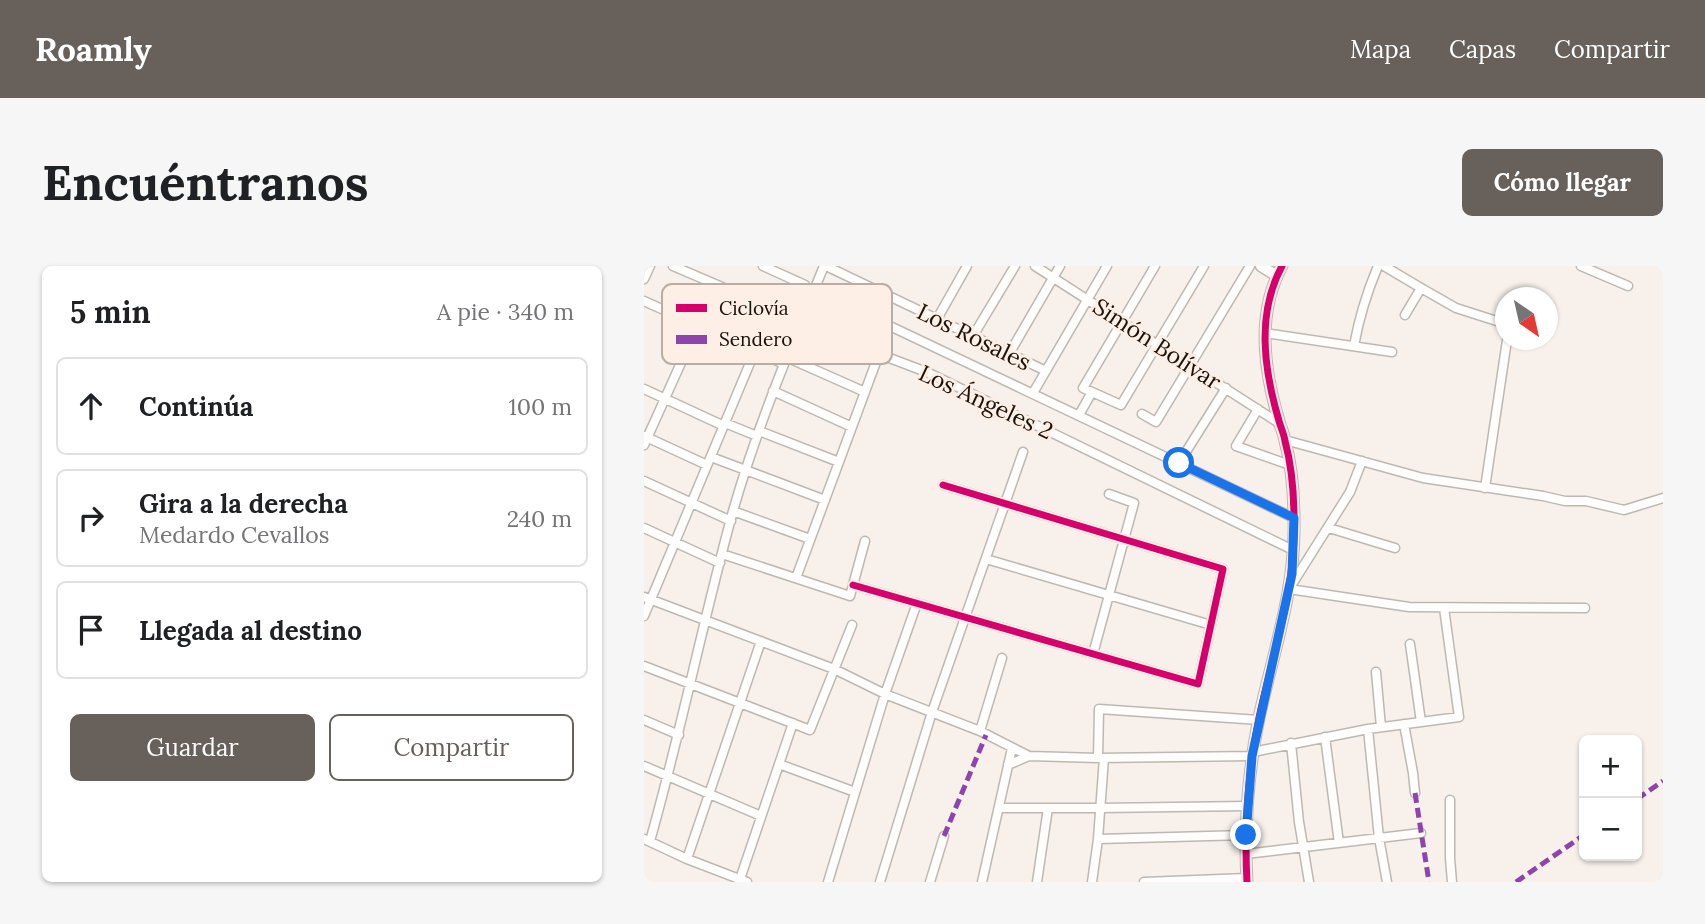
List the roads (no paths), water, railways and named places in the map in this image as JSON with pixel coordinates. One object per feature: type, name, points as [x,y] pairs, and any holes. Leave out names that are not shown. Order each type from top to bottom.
[{"type":"street","points":[[644,279],[650,266]]},
{"type":"street","name":"Los Ángeles 2","points":[[673,266],[715,284]]},
{"type":"street","points":[[763,266],[803,284]]},
{"type":"street","points":[[817,284],[825,266]]},
{"type":"street","name":"Los Rosales","points":[[825,266],[863,284]]},
{"type":"street","points":[[937,319],[967,266]]},
{"type":"street","points":[[973,336],[1015,266]]},
{"type":"street","name":"Simón Bolívar","points":[[1035,266],[1279,423]]},
{"type":"street","points":[[1009,354],[1060,266]]},
{"type":"street","points":[[1032,393],[1107,266]]},
{"type":"street","points":[[1079,415],[1087,390],[1155,266]]},
{"type":"street","points":[[1087,390],[1121,405],[1204,266]]},
{"type":"street","points":[[1142,414],[1156,422],[1250,266]]},
{"type":"street","points":[[1144,882],[1247,880],[1247,806],[1253,754],[1289,589],[1294,518],[1290,465],[1268,371],[1265,333],[1267,307],[1280,271],[1261,266]]},
{"type":"street","points":[[1354,346],[1360,315],[1384,266],[1456,308],[1495,320]]},
{"type":"street","points":[[1581,266],[1628,286]]},
{"type":"street","points":[[1405,315],[1421,288]]},
{"type":"street","name":"Los Rosales","points":[[892,298],[1046,371]]},
{"type":"street","points":[[644,301],[662,309]]},
{"type":"street","points":[[892,327],[1294,518]]},
{"type":"street","points":[[1265,333],[1392,352]]},
{"type":"street","points":[[1485,488],[1506,350]]},
{"type":"street","name":"Los Ángeles 2","points":[[892,362],[929,373],[1293,550]]},
{"type":"street","points":[[681,364],[645,439],[746,471],[825,500]]},
{"type":"street","points":[[644,616],[647,598],[675,542],[750,364]]},
{"type":"street","points":[[784,364],[733,511],[668,777],[647,840],[744,881],[761,816],[793,723]]},
{"type":"street","points":[[793,364],[865,392]]},
{"type":"street","points":[[796,578],[876,364]]},
{"type":"street","points":[[1179,463],[1226,388]]},
{"type":"street","points":[[644,389],[724,425],[839,462]]},
{"type":"street","points":[[773,391],[852,428]]},
{"type":"street","points":[[1258,409],[1236,446],[1290,465]]},
{"type":"street","points":[[1285,440],[1423,478],[1564,501],[1587,500],[1624,510],[1663,498]]},
{"type":"street","points":[[880,882],[932,712],[1023,452]]},
{"type":"street","points":[[1289,589],[1350,492],[1362,461]]},
{"type":"street","points":[[644,481],[731,521]]},
{"type":"street","points":[[853,585],[1198,684],[1223,569],[943,485]]},
{"type":"street","points":[[1093,654],[1134,503],[1109,494]]},
{"type":"street","points":[[733,511],[810,539]]},
{"type":"street","points":[[644,528],[721,559],[796,578],[850,596],[865,541]]},
{"type":"street","points":[[1329,528],[1395,548]]},
{"type":"street","points":[[986,559],[1211,625]]},
{"type":"street","points":[[1289,589],[1409,607],[1585,608]]},
{"type":"street","points":[[647,598],[834,669],[885,694],[980,731],[1029,756],[1101,758],[1253,754],[1291,743],[1368,729],[1459,717],[1444,608]]},
{"type":"street","points":[[828,882],[885,694],[917,603]]},
{"type":"street","points":[[644,666],[810,730],[852,625]]},
{"type":"street","points":[[687,859],[761,641]]},
{"type":"street","points":[[1409,644],[1421,722]]},
{"type":"street","points":[[980,731],[1002,658]]},
{"type":"street","points":[[1376,672],[1381,727]]},
{"type":"street","points":[[1092,882],[1101,808],[1099,709],[1259,720]]},
{"type":"street","points":[[644,720],[678,735]]},
{"type":"street","points":[[1404,724],[1415,793]]},
{"type":"street","points":[[1368,729],[1379,838],[1387,882]]},
{"type":"street","points":[[1325,737],[1339,843]]},
{"type":"street","points":[[1291,743],[1299,822],[1309,882]]},
{"type":"street","points":[[982,882],[1012,748]]},
{"type":"street","points":[[1008,765],[1029,756]]},
{"type":"street","points":[[779,764],[855,792]]},
{"type":"street","points":[[644,766],[761,816]]},
{"type":"street","points":[[1450,800],[1452,882]]},
{"type":"street","points":[[999,807],[1247,806]]},
{"type":"street","points":[[1037,882],[1048,808]]},
{"type":"street","points":[[1246,854],[1421,833]]},
{"type":"street","points":[[1098,839],[1246,835]]},
{"type":"street","points":[[930,882],[944,836]]}]
